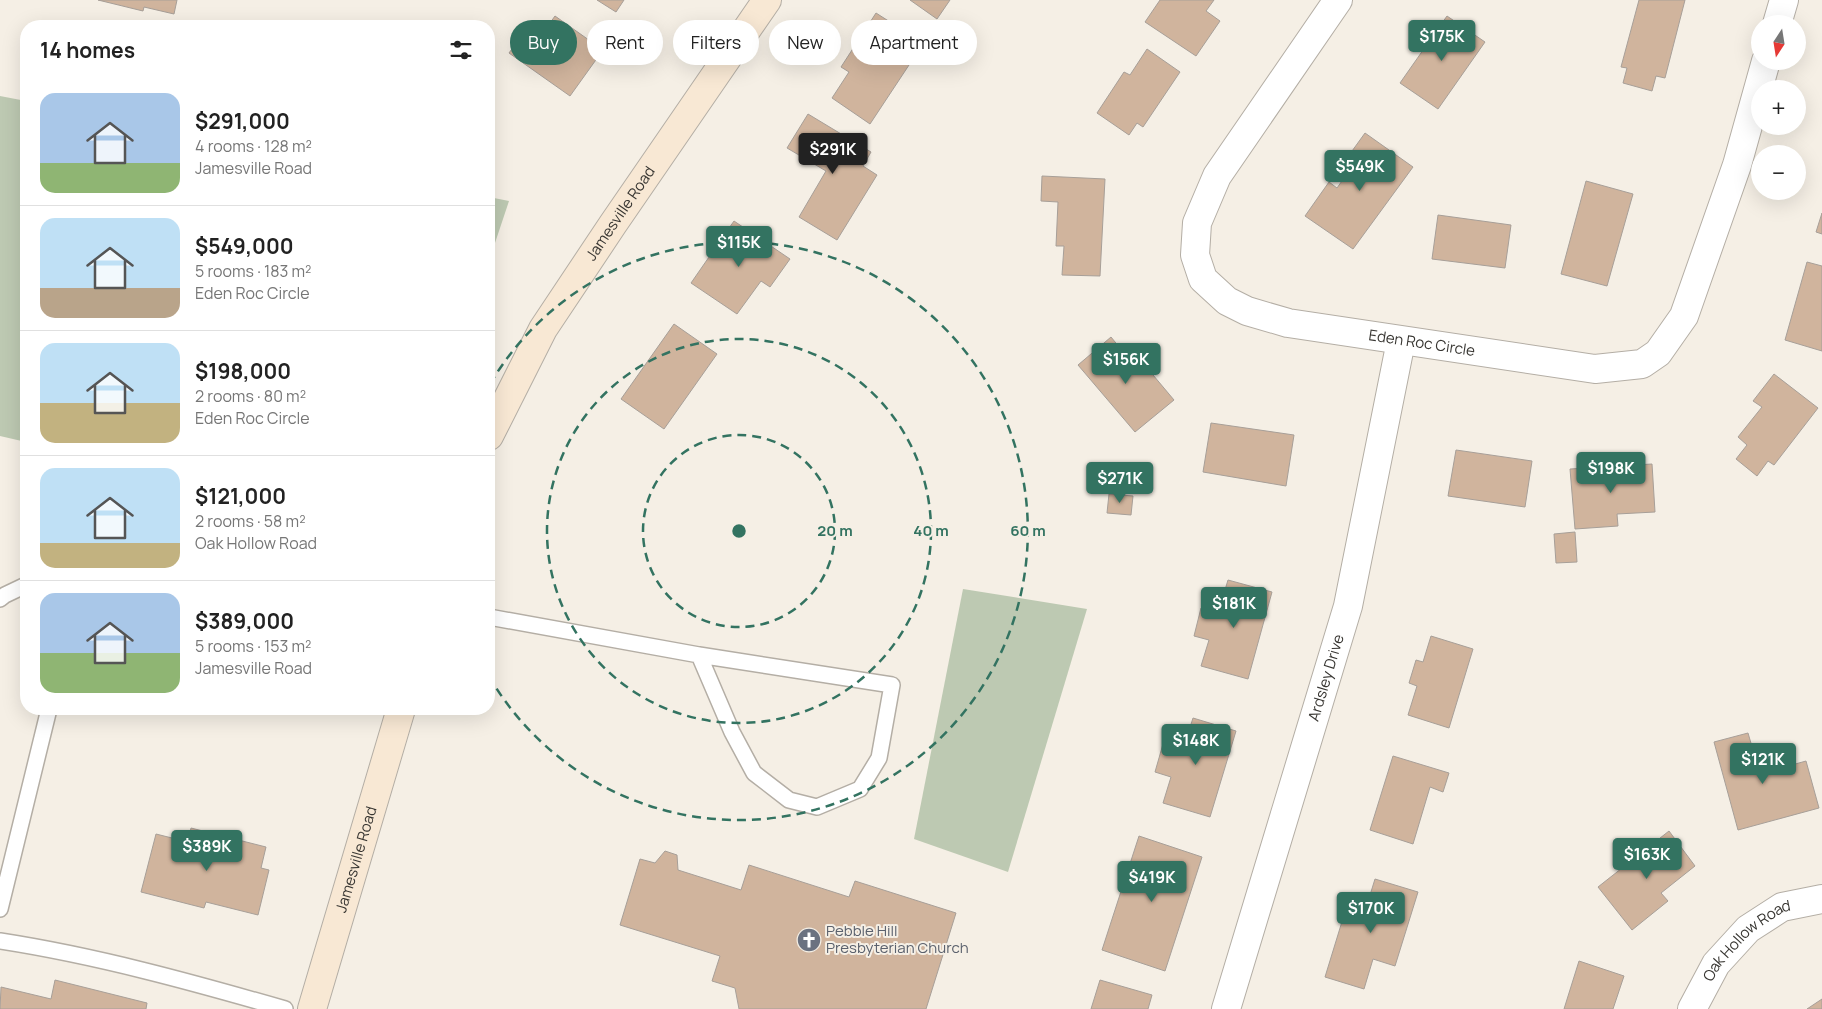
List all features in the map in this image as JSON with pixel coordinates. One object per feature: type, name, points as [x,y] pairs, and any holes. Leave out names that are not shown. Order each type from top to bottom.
[{"type":"street","name":"Jamesville Road","points":[[495,424],[543,329],[768,0]]},
{"type":"street","name":"Eden Roc Circle","points":[[1338,0],[1217,176],[1197,222],[1195,255],[1203,279],[1227,301],[1246,311],[1288,323],[1595,370],[1642,364],[1658,353],[1684,316],[1737,165],[1763,70]]},
{"type":"street","points":[[1780,15],[1784,0]]},
{"type":"street","name":"Ardsley Drive","points":[[1226,1009],[1348,606],[1401,341]]},
{"type":"street","name":"Jamesville Road","points":[[312,1009],[399,715]]},
{"type":"street","name":"Oak Hollow Road","points":[[1692,1009],[1716,964],[1748,929],[1782,907],[1822,899]]},
{"type":"lane","points":[[0,599],[20,588]]},
{"type":"lane","points":[[495,618],[699,655],[892,685],[879,758],[860,789],[817,807],[789,800],[754,773],[732,732],[699,655]]},
{"type":"lane","points":[[0,909],[48,715]]},
{"type":"lane","points":[[0,941],[59,950],[184,980],[285,1009]]},
{"type":"green space","points":[[0,96],[20,100],[20,441],[0,436]]},
{"type":"green space","points":[[495,198],[509,201],[495,243]]},
{"type":"green space","points":[[963,589],[1087,609],[1008,872],[914,839]]},
{"type":"building","points":[[98,0],[177,0],[174,14],[144,7],[143,11]]},
{"type":"building","points":[[597,0],[624,0],[616,12]]},
{"type":"building","points":[[910,0],[950,0],[937,19]]},
{"type":"building","points":[[1160,0],[1214,0],[1206,11],[1220,21],[1196,56],[1145,22]]},
{"type":"building","points":[[1639,0],[1685,0],[1665,78],[1656,76],[1652,91],[1623,83],[1627,68],[1621,67]]},
{"type":"building","points":[[876,13],[887,20],[871,20]]},
{"type":"building","points":[[555,16],[561,20],[552,20]]},
{"type":"building","points":[[1447,16],[1485,42],[1438,109],[1400,83]]},
{"type":"building","points":[[577,32],[587,39],[587,65],[592,65],[570,96],[526,65],[577,65]]},
{"type":"building","points":[[1147,49],[1180,72],[1143,127],[1137,123],[1129,135],[1097,113],[1124,72],[1130,75]]},
{"type":"building","points":[[851,52],[851,65],[909,65],[870,124],[832,98],[849,72],[841,67]]},
{"type":"building","points":[[808,114],[871,152],[863,166],[877,175],[837,240],[799,217],[826,171],[787,148]]},
{"type":"building","points":[[1365,133],[1413,167],[1353,249],[1305,216],[1329,182],[1337,188],[1349,171],[1342,165]]},
{"type":"building","points":[[1042,176],[1105,179],[1100,276],[1062,275],[1064,246],[1056,246],[1058,202],[1041,201]]},
{"type":"building","points":[[1586,181],[1633,194],[1607,286],[1561,274]]},
{"type":"building","points":[[1822,213],[1822,234],[1816,232]]},
{"type":"building","points":[[1438,215],[1511,225],[1505,268],[1432,259]]},
{"type":"building","points":[[734,221],[790,259],[770,287],[761,281],[737,314],[691,283]]},
{"type":"building","points":[[1807,262],[1822,266],[1822,351],[1785,340]]},
{"type":"building","points":[[674,324],[717,354],[664,429],[621,399]]},
{"type":"building","points":[[1111,337],[1141,374],[1148,369],[1174,400],[1135,432],[1078,365]]},
{"type":"building","points":[[1774,374],[1818,408],[1774,465],[1768,461],[1757,476],[1736,459],[1747,445],[1738,437],[1762,407],[1753,401]]},
{"type":"building","points":[[1211,423],[1294,435],[1286,486],[1203,472]]},
{"type":"building","points":[[1456,450],[1532,461],[1525,507],[1448,496]]},
{"type":"building","points":[[1652,464],[1655,512],[1617,514],[1618,526],[1575,529],[1570,469]]},
{"type":"building","points":[[1109,494],[1133,496],[1131,515],[1107,513]]},
{"type":"building","points":[[1575,532],[1577,562],[1556,563],[1554,534]]},
{"type":"building","points":[[1228,580],[1272,592],[1248,679],[1201,666],[1209,640],[1194,636],[1201,608],[1218,613]]},
{"type":"building","points":[[1431,636],[1473,649],[1449,728],[1408,715],[1417,686],[1409,683],[1416,660],[1423,662]]},
{"type":"building","points":[[1193,718],[1236,731],[1210,817],[1163,803],[1171,777],[1155,772],[1165,737],[1185,743]]},
{"type":"building","points":[[1748,733],[1760,774],[1806,761],[1819,808],[1738,830],[1714,742]]},
{"type":"building","points":[[1393,756],[1449,773],[1443,792],[1430,787],[1413,844],[1370,830]]},
{"type":"building","points":[[191,828],[266,847],[261,868],[269,870],[258,915],[206,902],[204,908],[141,892],[156,834],[188,842]]},
{"type":"building","points":[[1669,831],[1695,866],[1661,893],[1668,901],[1632,930],[1598,887]]},
{"type":"building","points":[[1139,836],[1202,857],[1165,971],[1102,950]]},
{"type":"building","name":"Pebble Hill Presbyterian Church","points":[[665,851],[677,855],[678,870],[741,890],[749,865],[849,897],[855,881],[956,913],[926,1009],[739,1009],[735,988],[712,981],[720,956],[620,925],[640,859],[655,863]]},
{"type":"building","points":[[1375,879],[1418,892],[1395,966],[1373,959],[1364,989],[1325,977],[1348,902],[1366,908]]},
{"type":"building","points":[[1579,961],[1624,976],[1613,1009],[1564,1009]]},
{"type":"building","points":[[55,980],[147,1003],[146,1009],[0,1009],[1,987],[51,999]]},
{"type":"building","points":[[1100,980],[1152,995],[1148,1009],[1091,1009]]},
{"type":"building","points":[[1822,999],[1822,1009],[1807,1009]]},
{"type":"place","name":"Pebble Hill Presbyterian Church","points":[[809,940]]}]
